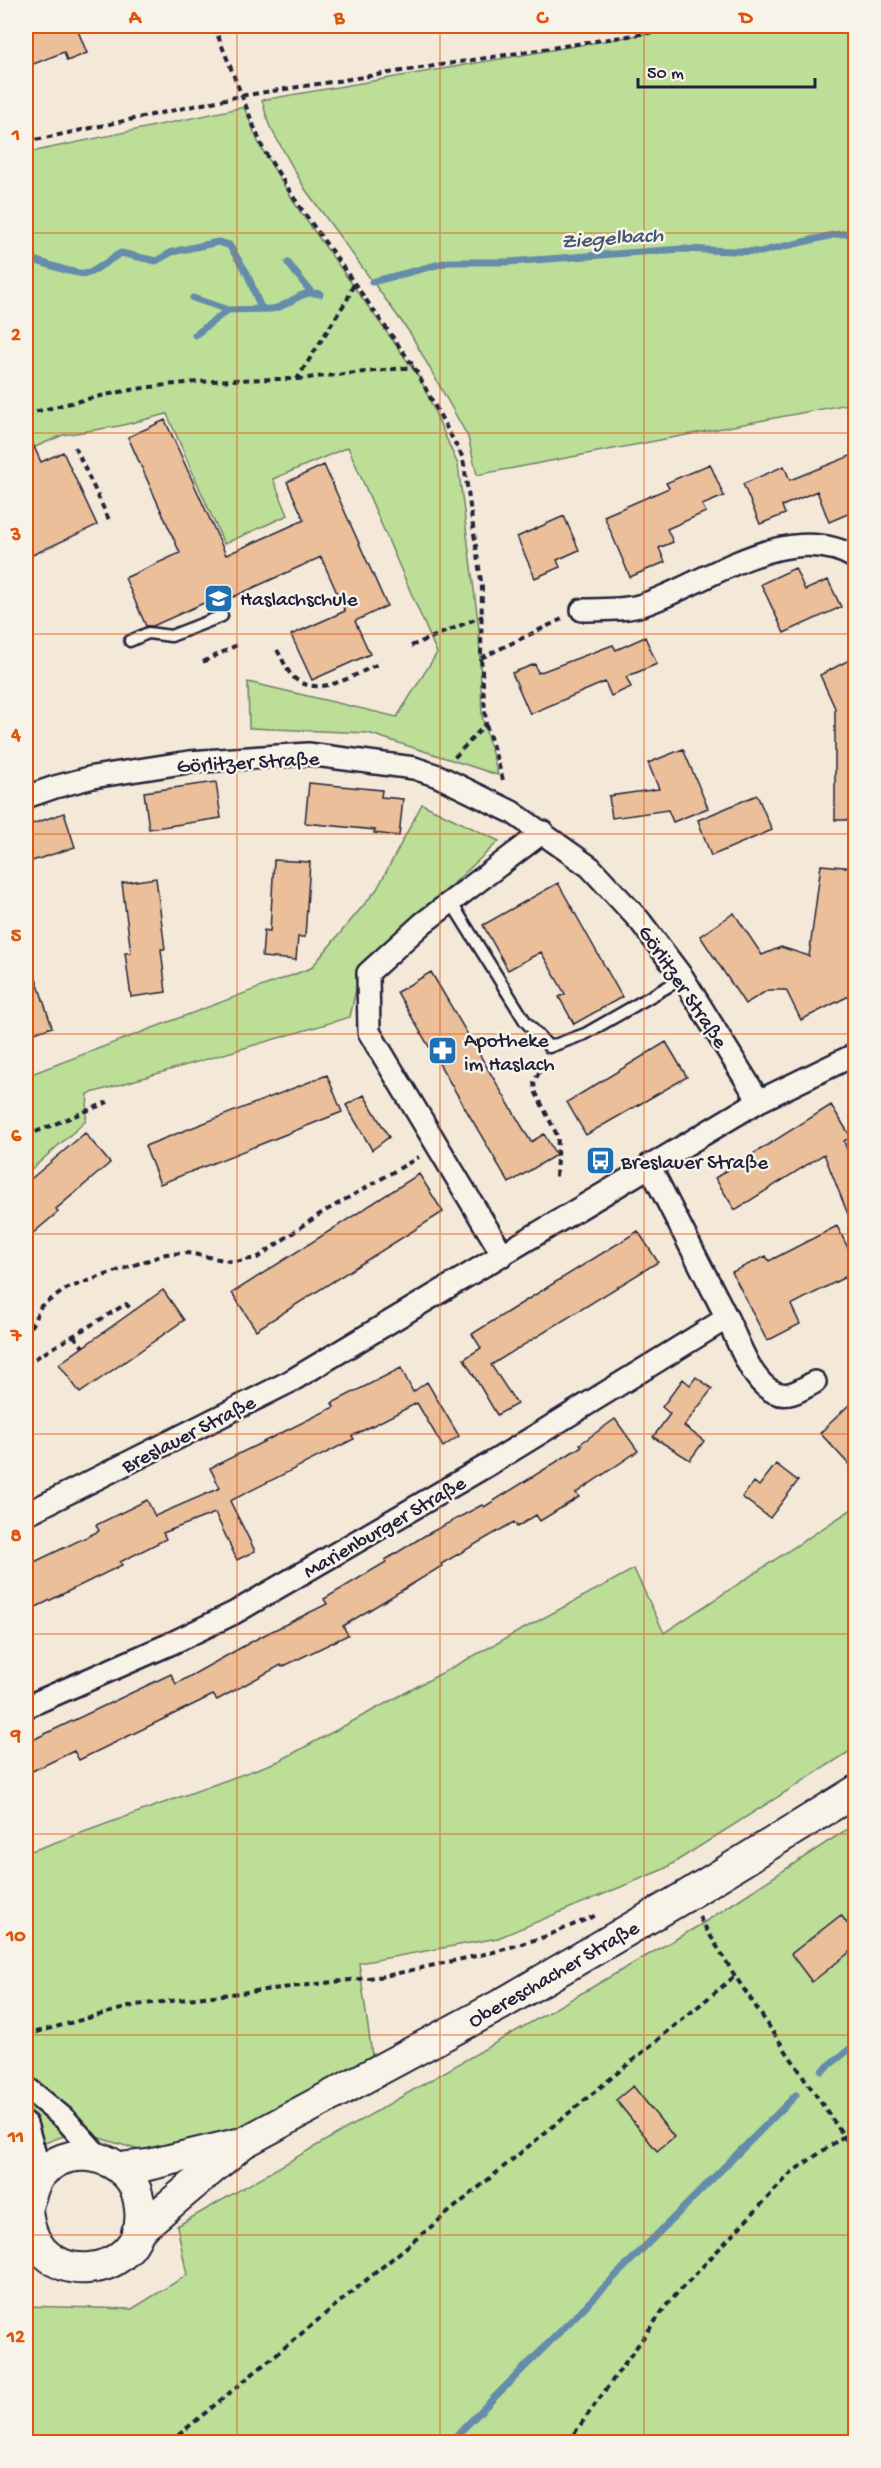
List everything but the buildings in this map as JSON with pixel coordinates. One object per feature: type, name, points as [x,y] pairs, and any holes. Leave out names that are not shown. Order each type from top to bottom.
[{"type":"main road","name":"Obereschacher Straße","points":[[137,2232],[243,2143],[490,2010],[686,1896],[855,1791]]},
{"type":"main road","name":"Obereschacher Straße","points":[[110,2162],[148,2165],[243,2143]]},
{"type":"main road","points":[[83,2155],[110,2162],[132,2181],[139,2197],[141,2215],[131,2245],[110,2263],[82,2269],[56,2262],[42,2252],[33,2238],[26,2206],[32,2189],[40,2175],[53,2164],[67,2157],[83,2155]]},
{"type":"main road","points":[[26,2266],[56,2262]]},
{"type":"street","points":[[582,610],[640,606],[773,549],[817,546],[855,558]]},
{"type":"street","name":"Görlitzer Straße","points":[[26,797],[93,777],[189,762],[308,754],[414,768],[438,776],[512,812],[543,831],[591,867],[640,921],[683,978],[759,1101]]},
{"type":"street","points":[[503,1255],[369,1032],[368,973],[451,902],[543,831]]},
{"type":"street","name":"Breslauer Straße","points":[[26,1514],[291,1381],[759,1101],[855,1054]]},
{"type":"street","points":[[649,1165],[758,1381],[771,1393],[790,1394],[815,1382]]},
{"type":"street","name":"Marienburger Straße","points":[[26,1707],[170,1644],[234,1613],[493,1462],[727,1318]]},
{"type":"street","points":[[26,2087],[66,2120],[110,2162]]},
{"type":"street","points":[[26,2124],[40,2175]]},
{"type":"lane","points":[[130,641],[148,633],[171,636],[222,616]]},
{"type":"lane","points":[[451,902],[525,1021],[549,1047],[585,1034],[683,978]]},
{"type":"path","points":[[214,26],[263,149],[300,207],[414,367],[463,458],[482,588],[481,658],[486,724],[512,812]]},
{"type":"path","points":[[26,142],[240,96],[693,26]]},
{"type":"path","points":[[297,379],[348,298],[354,282]]},
{"type":"path","points":[[26,414],[114,393],[170,385],[233,379],[297,379],[414,367]]},
{"type":"path","points":[[75,447],[110,522]]},
{"type":"path","points":[[481,658],[582,610]]},
{"type":"path","points":[[411,646],[483,616]]},
{"type":"path","points":[[203,662],[239,644]]},
{"type":"path","points":[[277,650],[292,676],[308,683],[327,687],[378,664]]},
{"type":"path","points":[[438,776],[486,724]]},
{"type":"path","points":[[549,1047],[534,1082],[535,1091],[558,1137],[556,1177]]},
{"type":"path","points":[[26,1136],[108,1102]]},
{"type":"path","points":[[26,1337],[41,1306],[68,1288],[166,1254],[188,1252],[234,1262],[257,1258],[320,1214],[438,1146]]},
{"type":"path","points":[[26,1364],[126,1304],[134,1311]]},
{"type":"path","points":[[74,1336],[83,1347]]},
{"type":"path","points":[[686,1896],[735,1976],[855,2154]]},
{"type":"path","points":[[26,2036],[136,2005],[385,1976],[498,1951],[544,1937],[602,1913]]},
{"type":"path","points":[[170,2442],[735,1976]]},
{"type":"path","points":[[568,2442],[669,2302],[792,2172],[855,2128]]},
{"type":"green space","points":[[690,26],[855,26],[855,408],[848,404],[477,475],[468,437],[410,333],[305,189],[269,125],[262,100]]},
{"type":"green space","points":[[244,107],[259,144],[299,210],[421,380],[458,465],[479,629],[482,717],[498,775],[368,733],[249,728],[248,682],[397,717],[437,653],[348,447],[273,479],[288,515],[224,544],[167,414],[119,426],[63,435],[26,451],[26,153]]},
{"type":"green space","points":[[422,804],[499,841],[360,971],[350,1017],[88,1094],[86,1121],[26,1174],[26,1076],[311,968],[377,889]]},
{"type":"green space","points":[[855,1507],[855,1748],[664,1869],[498,1938],[359,1963],[373,2062],[223,2143],[152,2154],[77,2131],[26,2150],[26,1853],[279,1761],[634,1569],[664,1633]]},
{"type":"green space","points":[[855,1824],[855,2442],[26,2442],[26,2306],[132,2309],[187,2275],[177,2226],[700,1925]]},
{"type":"waterway","name":"Ziegelbach","points":[[372,282],[448,262],[508,262],[681,249],[760,252],[856,232]]},
{"type":"waterway","name":"Ziegelbach","points":[[26,258],[84,274],[92,272],[121,253],[156,261],[172,252],[218,242],[229,245],[247,273],[260,306],[264,309],[279,307],[305,294],[320,294]]},
{"type":"waterway","points":[[288,263],[311,292]]},
{"type":"waterway","points":[[193,298],[228,310]]},
{"type":"waterway","points":[[195,335],[228,310],[264,309]]},
{"type":"waterway","points":[[822,2071],[856,2044]]},
{"type":"waterway","points":[[450,2442],[796,2095]]},
{"type":"place","name":"Haslachschule","points":[[219,598]]},
{"type":"place","name":"Apotheke im Haslach","points":[[443,1051]]},
{"type":"place","name":"Breslauer Straße","points":[[600,1161]]}]
